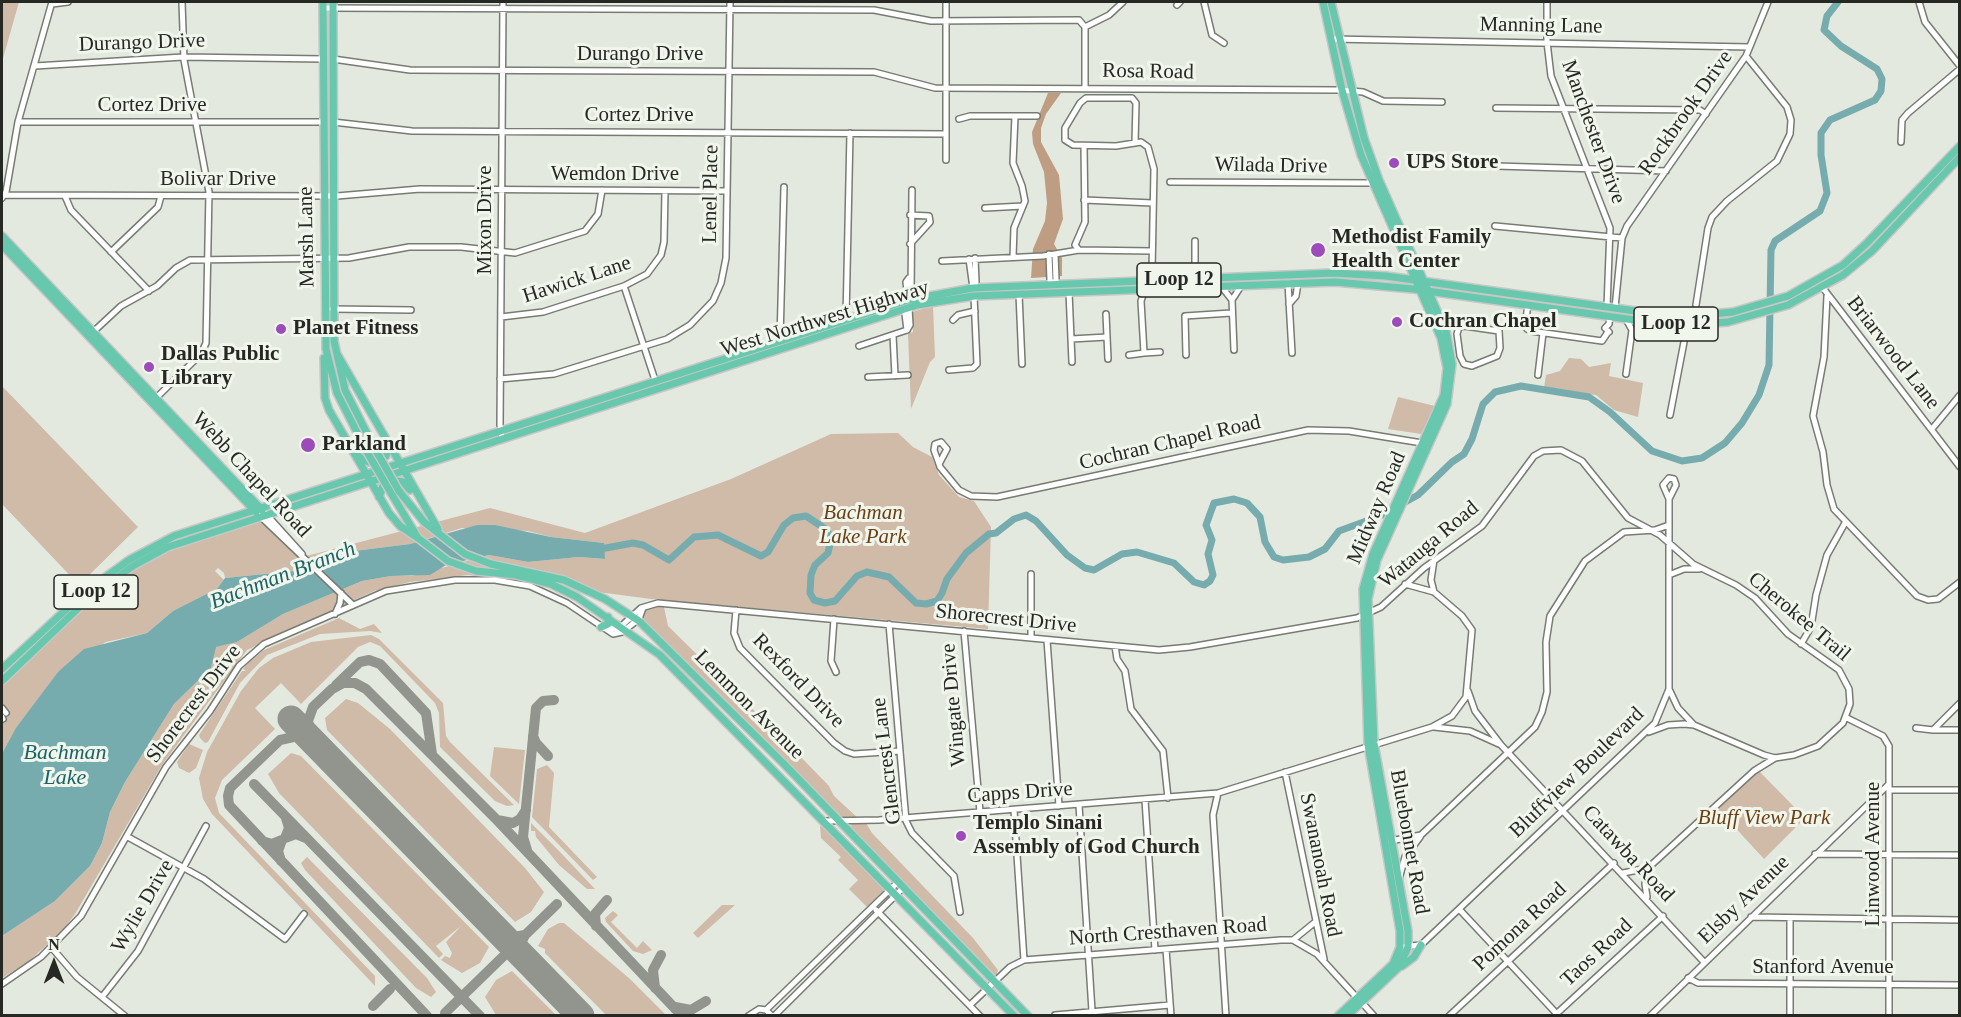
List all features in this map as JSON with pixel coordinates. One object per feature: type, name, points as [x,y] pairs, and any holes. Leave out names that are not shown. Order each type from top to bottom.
[{"type":"main road","name":"Midway Road","points":[[1323,2],[1336,39]]},
{"type":"main road","name":"Midway Road","points":[[1331,2],[1346,90],[1375,181],[1416,280],[1436,310],[1454,351],[1445,389],[1412,483],[1373,572],[1365,616]]},
{"type":"main road","name":"Marsh Lane","points":[[323,5],[323,258],[337,364],[348,397],[399,491]]},
{"type":"main road","name":"Marsh Lane","points":[[333,5],[334,258],[326,349],[337,393],[391,493]]},
{"type":"main road","points":[[323,59],[333,59]]},
{"type":"main road","points":[[323,122],[333,122]]},
{"type":"main road","name":"West Northwest Highway","points":[[260,512],[403,471],[848,327],[908,304],[974,296],[1241,286],[1334,273],[1416,280],[1689,316],[1749,309],[1788,296],[1819,280],[1854,255],[1959,146]]},
{"type":"main road","name":"West Northwest Highway","points":[[2,669],[67,606],[129,560],[166,544],[260,512],[364,472],[846,319],[973,288],[1182,279],[1288,279],[1298,283],[1354,282],[1424,290],[1610,320],[1626,319],[1688,325],[1742,319],[1778,309],[1823,288],[1865,257],[1959,158]]},
{"type":"main road","points":[[1905,204],[1911,209]]},
{"type":"main road","name":"Midway Road","points":[[1393,223],[1424,282],[1424,290],[1454,351]]},
{"type":"main road","name":"Webb Chapel Road","points":[[2,236],[25,266]]},
{"type":"main road","name":"Webb Chapel Road","points":[[2,245],[91,334],[260,512]]},
{"type":"main road","points":[[1308,283],[1332,277],[1334,273]]},
{"type":"main road","points":[[1819,280],[1823,288]]},
{"type":"main road","points":[[1053,284],[1054,293]]},
{"type":"main road","points":[[973,288],[974,296]]},
{"type":"main road","points":[[1436,310],[1437,299],[1446,293]]},
{"type":"main road","points":[[1610,320],[1611,307]]},
{"type":"main road","points":[[846,319],[848,327]]},
{"type":"main road","points":[[780,340],[781,349]]},
{"type":"main road","points":[[326,349],[327,404],[379,497],[400,526],[418,538]]},
{"type":"main road","points":[[337,354],[440,532]]},
{"type":"main road","points":[[699,366],[701,375]]},
{"type":"main road","points":[[656,389],[659,384],[675,377],[677,373]]},
{"type":"main road","points":[[584,403],[587,411]]},
{"type":"main road","points":[[349,445],[363,460],[369,462],[386,456],[387,443]]},
{"type":"main road","name":"Midway Road","points":[[1371,744],[1362,589],[1366,569],[1403,486],[1426,444]]},
{"type":"main road","points":[[453,445],[457,453]]},
{"type":"main road","points":[[379,497],[383,486],[398,481],[417,495]]},
{"type":"main road","name":"Lemmon Avenue","points":[[399,491],[415,513],[459,550],[483,561],[564,580],[594,593],[634,618],[662,641],[1028,1016]]},
{"type":"main road","name":"Lemmon Avenue","points":[[391,493],[418,538],[439,555],[459,566],[476,571],[516,575],[547,582],[577,597],[608,617],[667,660],[1014,1016]]},
{"type":"main road","name":"West Northwest Highway","points":[[2,681],[57,627],[107,583],[166,544]]},
{"type":"main road","points":[[57,627],[68,610],[67,606]]},
{"type":"main road","points":[[601,627],[608,624],[608,617]]},
{"type":"main road","points":[[19,666],[19,660],[30,647],[31,640]]},
{"type":"main road","name":"Bluebonnet Road","points":[[1371,744],[1408,931],[1404,947]]},
{"type":"main road","points":[[776,771],[783,763]]},
{"type":"main road","name":"Bluebonnet Road","points":[[1389,842],[1404,947]]},
{"type":"main road","points":[[1347,1016],[1414,957],[1422,945]]},
{"type":"main road","points":[[1400,967],[1404,947]]},
{"type":"main road","points":[[1338,1016],[1361,1002],[1393,964],[1404,947]]},
{"type":"street","points":[[3,196],[18,122],[52,3],[68,2]]},
{"type":"street","points":[[153,401],[204,350],[210,196],[183,57],[182,2]]},
{"type":"street","name":"Lenel Place","points":[[500,379],[554,374],[644,346],[680,332],[700,317],[713,301],[721,283],[726,258],[730,2]]},
{"type":"street","points":[[946,2],[946,160]]},
{"type":"street","points":[[1085,27],[1109,15],[1123,2]]},
{"type":"street","points":[[1204,2],[1212,34],[1224,43]]},
{"type":"street","name":"Manchester Drive","points":[[1547,2],[1547,42],[1551,76],[1611,236]]},
{"type":"street","name":"Rockbrook Drive","points":[[1611,307],[1622,238],[1627,226],[1746,56],[1768,2]]},
{"type":"street","points":[[1901,142],[1902,120],[1959,68],[1925,22],[1919,2]]},
{"type":"street","points":[[323,5],[874,10],[946,21],[1079,20],[1085,27],[1084,88]]},
{"type":"street","name":"Mixon Drive","points":[[502,438],[500,379],[503,5]]},
{"type":"street","name":"Manning Lane","points":[[1336,39],[1749,47]]},
{"type":"street","points":[[1696,305],[1708,228],[1712,217],[1727,201],[1777,160],[1790,134],[1791,120],[1787,107],[1746,56]]},
{"type":"street","name":"Durango Drive","points":[[35,66],[183,57],[323,59]]},
{"type":"street","name":"Durango Drive","points":[[333,59],[398,69],[884,73],[919,85],[946,88]]},
{"type":"street","name":"Rosa Road","points":[[946,88],[1346,90],[1363,92],[1383,101],[1443,102]]},
{"type":"street","points":[[1136,142],[1135,100],[1125,97],[1095,97],[1080,103],[1065,128],[1068,143],[1084,146],[1116,146],[1136,142],[1146,144],[1154,169],[1152,272]]},
{"type":"street","points":[[1496,108],[1700,110],[1706,114]]},
{"type":"street","points":[[959,119],[970,116],[1037,116]]},
{"type":"street","points":[[1013,257],[1014,228],[1023,206],[1024,194],[1013,163],[1015,116]]},
{"type":"street","name":"Cortez Drive","points":[[18,122],[323,122]]},
{"type":"street","name":"Cortez Drive","points":[[333,122],[399,130],[946,134]]},
{"type":"street","points":[[846,319],[850,133]]},
{"type":"street","points":[[1079,250],[1076,245],[1085,222],[1084,146]]},
{"type":"street","points":[[1496,166],[1666,171]]},
{"type":"street","name":"Wilada Drive","points":[[1170,182],[1375,181]]},
{"type":"street","points":[[780,340],[784,187]]},
{"type":"street","name":"Bolivar Drive","points":[[3,196],[333,196],[420,189],[502,190]]},
{"type":"street","name":"Wemdon Drive","points":[[502,190],[727,191]]},
{"type":"street","points":[[91,334],[121,306],[149,291],[180,265],[196,258],[359,257],[410,247],[461,247],[501,254],[524,252],[585,231],[598,214],[602,190]]},
{"type":"street","points":[[859,346],[907,330],[908,304],[911,294],[909,244],[912,190]]},
{"type":"street","name":"Hawick Lane","points":[[501,316],[543,312],[624,286],[647,274],[661,255],[664,242],[665,191]]},
{"type":"street","points":[[65,195],[71,210],[149,291]]},
{"type":"street","points":[[111,252],[158,207],[161,196]]},
{"type":"street","points":[[1084,200],[1153,203]]},
{"type":"street","points":[[985,208],[1023,206]]},
{"type":"street","points":[[909,244],[930,222],[929,216],[910,215]]},
{"type":"street","points":[[1495,226],[1622,238]]},
{"type":"street","points":[[1611,236],[1611,307]]},
{"type":"street","points":[[1195,241],[1195,268],[1207,279]]},
{"type":"street","points":[[942,261],[1052,254],[1079,250],[1152,251]]},
{"type":"street","points":[[1052,254],[1050,280],[1053,284]]},
{"type":"street","points":[[972,259],[973,288]]},
{"type":"street","points":[[1182,279],[1195,268]]},
{"type":"street","points":[[1288,279],[1292,352]]},
{"type":"street","points":[[1289,304],[1296,296],[1298,283]]},
{"type":"street","points":[[624,286],[655,380]]},
{"type":"street","points":[[1221,286],[1232,300]]},
{"type":"street","points":[[1234,350],[1232,300],[1241,286]]},
{"type":"street","name":"Briarwood Lane","points":[[1823,288],[1959,467]]},
{"type":"street","points":[[1143,353],[1141,301],[1145,289]]},
{"type":"street","points":[[1134,290],[1141,301]]},
{"type":"street","points":[[1069,292],[1072,362]]},
{"type":"street","points":[[1019,294],[1022,364]]},
{"type":"street","points":[[949,370],[976,366],[974,296]]},
{"type":"street","points":[[1827,296],[1824,357],[1813,416],[1823,452],[1834,509],[1845,523],[1922,599],[1938,599],[1959,582]]},
{"type":"street","points":[[1528,305],[1527,329],[1543,333],[1602,341],[1608,332],[1605,326],[1610,320]]},
{"type":"street","points":[[329,309],[411,310]]},
{"type":"street","points":[[953,320],[958,315],[975,312]]},
{"type":"street","points":[[1186,355],[1185,316],[1231,313]]},
{"type":"street","points":[[1106,314],[1108,359]]},
{"type":"street","points":[[1670,415],[1689,316]]},
{"type":"street","points":[[1626,319],[1632,330],[1626,374]]},
{"type":"street","points":[[1632,330],[1644,321]]},
{"type":"street","points":[[1461,326],[1493,328],[1500,333],[1499,353],[1494,358],[1470,366],[1462,361],[1454,351],[1457,330],[1461,326]]},
{"type":"street","points":[[1538,375],[1543,333]]},
{"type":"street","points":[[893,335],[895,376]]},
{"type":"street","points":[[1071,339],[1107,337]]},
{"type":"street","points":[[1129,355],[1160,352]]},
{"type":"street","points":[[868,377],[908,375]]},
{"type":"street","points":[[1932,429],[1959,395]]},
{"type":"street","name":"Cochran Chapel Road","points":[[939,464],[943,474],[962,493],[997,497],[1308,430],[1349,431],[1426,444]]},
{"type":"street","name":"Watauga Road","points":[[1365,616],[1381,607],[1434,560],[1482,526],[1506,496],[1525,464],[1543,451],[1566,452],[1582,462],[1629,518],[1669,543]]},
{"type":"street","name":"Bluffview Boulevard","points":[[1422,945],[1649,732],[1659,715],[1669,689],[1669,499]]},
{"type":"street","name":"Webb Chapel Road","points":[[260,512],[281,539],[310,561],[352,604]]},
{"type":"street","points":[[1624,532],[1629,518]]},
{"type":"street","points":[[1801,644],[1811,627],[1816,595],[1827,555],[1845,523]]},
{"type":"street","points":[[1399,883],[1402,865],[1410,848],[1535,727],[1544,705],[1546,636],[1553,609],[1585,561],[1624,532],[1649,530],[1669,525]]},
{"type":"street","name":"Cherokee Trail","points":[[1669,543],[1700,569],[1746,590],[1801,644],[1829,661],[1844,675],[1850,696],[1847,718]]},
{"type":"street","points":[[1434,560],[1431,580],[1434,592]]},
{"type":"street","points":[[1669,575],[1684,569],[1700,569]]},
{"type":"street","points":[[1031,574],[1031,638]]},
{"type":"street","name":"Shorecrest Drive","points":[[2,984],[23,972],[52,948],[92,900],[166,767],[210,711],[244,660],[269,641],[386,591],[466,579],[495,580],[530,586],[548,593],[613,634],[624,628],[646,606],[658,603],[1047,640],[1176,649],[1365,616]]},
{"type":"street","points":[[1226,1016],[1213,815],[1218,794],[1371,744],[1432,727],[1456,712],[1468,689],[1472,630],[1462,616],[1434,592],[1405,584]]},
{"type":"street","points":[[335,614],[341,593]]},
{"type":"street","name":"Rexford Drive","points":[[736,610],[735,633],[740,648],[834,743],[845,751],[855,754],[900,751]]},
{"type":"street","points":[[834,619],[831,662],[836,672]]},
{"type":"street","name":"Glencrest Lane","points":[[889,624],[906,818],[912,833],[954,876],[960,912]]},
{"type":"street","name":"Wingate Drive","points":[[964,632],[980,812]]},
{"type":"street","points":[[1047,640],[1059,806]]},
{"type":"street","points":[[1115,646],[1117,659],[1125,671],[1131,709],[1164,751],[1168,798]]},
{"type":"street","name":"Catawba Road","points":[[1468,689],[1474,711],[1501,745],[1704,962]]},
{"type":"street","points":[[1669,689],[1678,708],[1694,725],[1755,753],[1775,758]]},
{"type":"street","points":[[1933,730],[1959,703]]},
{"type":"street","points":[[1623,873],[1648,868],[1754,771],[1775,758],[1801,753],[1818,746],[1847,718]]},
{"type":"street","name":"Linwood Avenue","points":[[1847,718],[1883,736],[1888,742],[1889,1016]]},
{"type":"street","points":[[1649,732],[1668,725],[1694,725]]},
{"type":"street","name":"Catawba Road","points":[[1432,727],[1470,731],[1501,745]]},
{"type":"street","points":[[1916,728],[1959,730]]},
{"type":"street","points":[[1754,771],[1755,753]]},
{"type":"street","name":"Swananoah Road","points":[[1285,772],[1314,923],[1326,963]]},
{"type":"street","points":[[1889,787],[1959,790]]},
{"type":"street","name":"Elsby Avenue","points":[[1650,1016],[1750,916],[1889,787]]},
{"type":"street","name":"Capps Drive","points":[[825,821],[906,818],[1218,794]]},
{"type":"street","points":[[1145,800],[1155,950]]},
{"type":"street","points":[[1078,805],[1092,1011]]},
{"type":"street","points":[[970,1005],[1010,968],[1024,960],[1014,810]]},
{"type":"street","name":"Wylie Drive","points":[[102,997],[138,951],[206,826]]},
{"type":"street","points":[[1389,842],[1421,836]]},
{"type":"street","points":[[128,837],[204,879],[285,939],[304,914]]},
{"type":"street","points":[[1408,839],[1410,848]]},
{"type":"street","points":[[1815,854],[1959,855]]},
{"type":"street","name":"Pomona Road","points":[[1449,1016],[1614,864]]},
{"type":"street","points":[[1648,868],[1645,890],[1650,903]]},
{"type":"street","points":[[766,1010],[897,882]]},
{"type":"street","points":[[748,1016],[755,1010],[766,1010],[773,1016],[903,888]]},
{"type":"street","points":[[873,906],[980,1016]]},
{"type":"street","points":[[1459,909],[1555,1014]]},
{"type":"street","name":"Taos Road","points":[[1555,1014],[1663,916]]},
{"type":"street","points":[[1750,916],[1790,919],[1959,920]]},
{"type":"street","points":[[1790,919],[1790,1016]]},
{"type":"street","points":[[1293,940],[1314,923]]},
{"type":"street","name":"North Cresthaven Road","points":[[1024,960],[1293,940],[1313,951],[1326,963],[1374,1016]]},
{"type":"street","points":[[1404,947],[1422,945]]},
{"type":"street","points":[[52,948],[77,977],[125,1016]]},
{"type":"street","points":[[1166,949],[1171,1016]]},
{"type":"street","points":[[825,953],[831,959]]},
{"type":"street","points":[[807,970],[813,976]]},
{"type":"street","name":"Stanford Avenue","points":[[1688,978],[1698,984],[1959,985]]},
{"type":"street","points":[[780,996],[787,1003]]},
{"type":"street","points":[[1055,1015],[1170,1005]]},
{"type":"green space","points":[[2,2],[19,2],[2,62]]},
{"type":"green space","points":[[933,306],[935,357],[930,362],[911,409],[908,334],[913,332],[912,312]]},
{"type":"green space","points":[[1569,358],[1581,359],[1589,367],[1611,363],[1609,376],[1643,383],[1638,417],[1614,410],[1596,395],[1544,388],[1546,375],[1560,371]]},
{"type":"green space","points":[[2,386],[138,527],[79,585],[2,504]]},
{"type":"green space","points":[[1398,397],[1435,406],[1421,434],[1388,429]]},
{"type":"green space","name":"Bachman Lake Park","points":[[898,433],[913,447],[932,457],[939,475],[959,497],[974,501],[991,527],[988,629],[651,599],[468,575],[410,582],[374,591],[247,650],[162,765],[75,914],[63,930],[28,962],[2,978],[2,936],[55,901],[90,866],[102,843],[110,812],[125,782],[174,704],[211,668],[215,647],[237,642],[283,614],[362,581],[391,576],[412,576],[489,555],[528,562],[579,557],[604,559],[604,543],[551,537],[528,531],[462,528],[410,544],[346,552],[304,570],[225,578],[224,573],[218,568],[215,571],[224,580],[217,589],[173,611],[147,633],[106,642],[58,672],[3,752],[2,765],[2,686],[80,609],[136,568],[179,546],[259,520],[299,558],[490,508],[585,533],[731,479],[831,434]]},
{"type":"green space","points":[[660,605],[664,607],[668,626],[794,750],[829,786],[834,796],[858,818],[840,818],[643,620],[642,615],[645,608]]},
{"type":"green space","points":[[339,618],[360,629],[374,624],[382,633],[370,631],[320,634],[267,655],[240,683],[208,742],[205,743],[200,738],[199,735],[242,671],[246,671],[243,669],[247,664],[264,650]]},
{"type":"green space","points":[[371,635],[379,639],[443,703],[446,736],[450,742],[514,805],[507,806],[495,801],[440,747],[439,713],[435,703],[380,646],[370,642],[358,647],[301,704],[281,683],[255,708],[275,729],[222,780],[215,798],[219,813],[375,976],[375,986],[212,814],[203,799],[199,778],[207,752],[241,691],[259,668],[273,658],[311,642]]},
{"type":"green space","points":[[346,699],[358,703],[390,729],[525,868],[544,892],[531,912],[515,922],[327,730],[325,718]]},
{"type":"green space","points":[[189,744],[203,750],[196,768],[189,773],[179,768],[177,762]]},
{"type":"green space","points":[[494,747],[525,750],[519,804],[490,776]]},
{"type":"green space","points":[[291,753],[301,756],[489,947],[480,963],[462,973],[441,960],[445,956],[450,958],[452,953],[446,942],[461,926],[436,946],[443,954],[439,958],[279,793],[268,774]]},
{"type":"green space","points":[[547,765],[554,773],[549,827],[597,877],[593,880],[532,817],[537,769]]},
{"type":"green space","name":"Bluff View Park","points":[[1759,771],[1805,818],[1764,859],[1718,809]]},
{"type":"green space","points":[[531,823],[595,889],[587,889],[559,865],[536,837],[535,831],[531,831]]},
{"type":"green space","points":[[866,823],[872,833],[973,938],[998,970],[996,976],[850,828],[852,824]]},
{"type":"green space","points":[[820,826],[824,827],[883,887],[883,891],[867,907],[849,889],[858,880],[838,860],[841,857],[821,838]]},
{"type":"green space","points":[[307,857],[427,978],[436,992],[431,997],[416,988],[305,870],[301,863]]},
{"type":"green space","points":[[722,905],[735,905],[698,938],[693,933]]},
{"type":"green space","points":[[613,911],[618,915],[611,922],[637,948],[643,941],[652,950],[643,954],[633,951],[606,922],[605,918]]},
{"type":"green space","points":[[564,923],[630,979],[666,1015],[606,1015],[545,953],[545,949],[538,946],[548,929]]},
{"type":"green space","points":[[512,971],[556,1015],[496,1015],[485,997],[496,980]]},
{"type":"shaded area","points":[[1048,93],[1061,93],[1046,114],[1041,128],[1041,142],[1059,175],[1063,219],[1054,244],[1062,258],[1062,276],[1031,278],[1033,249],[1045,221],[1047,203],[1044,172],[1033,144],[1032,132]]},
{"type":"water","name":"Bachman Lake","points":[[477,525],[495,525],[551,537],[604,543],[605,559],[579,557],[528,562],[489,555],[446,565],[430,575],[391,576],[362,581],[283,614],[237,642],[216,647],[211,668],[174,704],[125,782],[110,812],[102,843],[90,866],[55,901],[2,936],[3,752],[16,728],[58,672],[84,649],[147,633],[173,611],[217,589],[225,578],[304,570],[346,552],[410,544]]},
{"type":"waterway","name":"Bachman Branch","points":[[595,550],[633,543],[643,545],[669,560],[694,537],[718,535],[761,556],[768,552],[784,525],[793,518],[806,516],[827,530],[831,540],[828,553],[815,565],[811,575],[810,593],[814,600],[825,603],[835,601],[857,576],[867,572],[889,577],[916,603],[926,604],[937,601],[947,579],[966,553],[989,534],[996,533],[1014,519],[1026,515],[1036,521],[1067,555],[1085,568],[1094,570],[1122,554],[1137,552],[1174,563],[1194,582],[1204,585],[1213,575],[1208,554],[1212,540],[1206,525],[1214,503],[1234,499],[1247,503],[1260,517],[1265,542],[1274,557],[1283,560],[1309,557],[1325,549],[1339,531],[1380,516],[1418,495],[1452,462],[1464,454],[1472,439],[1483,404],[1495,392],[1521,386],[1589,397],[1610,412],[1652,451],[1682,461],[1702,458],[1725,443],[1742,423],[1759,395],[1769,365],[1771,250],[1775,241],[1820,211],[1827,193],[1821,155],[1821,133],[1830,120],[1875,100],[1881,91],[1882,79],[1877,69],[1841,46],[1824,30],[1827,16],[1838,2]]},
{"type":"taxiway","points":[[336,685],[360,662],[369,660],[380,664],[426,713],[432,754]]},
{"type":"taxiway","points":[[340,769],[313,740],[308,721],[313,707],[332,689],[343,683],[355,683],[366,689],[497,820],[682,1016]]},
{"type":"taxiway","points":[[527,850],[523,837],[536,708],[543,701],[554,700]]},
{"type":"taxiway","points":[[314,744],[298,736],[280,740],[230,788],[229,805],[427,1016]]},
{"type":"taxiway","points":[[533,736],[548,756]]},
{"type":"taxiway","points":[[254,784],[480,1016]]},
{"type":"taxiway","points":[[497,820],[513,823],[520,819],[526,810]]},
{"type":"taxiway","points":[[286,818],[289,828],[285,838],[296,834],[306,838]]},
{"type":"taxiway","points":[[262,841],[272,844],[282,840],[278,851],[281,861]]},
{"type":"taxiway","points":[[596,926],[595,914],[607,900]]},
{"type":"taxiway","points":[[445,1013],[557,904]]},
{"type":"taxiway","points":[[490,921],[508,938],[525,935],[521,943],[522,953],[542,974]]},
{"type":"taxiway","points":[[655,988],[653,970],[661,955]]},
{"type":"taxiway","points":[[373,1006],[390,989]]},
{"type":"taxiway","points":[[675,1007],[691,1010],[706,1001]]},
{"type":"runway","points":[[291,719],[581,1016]]},
{"type":"place","name":"UPS Store","points":[[1394,163]]},
{"type":"place","name":"Methodist Family Health Center","points":[[1318,250]]},
{"type":"place","name":"Cochran Chapel","points":[[1397,322]]},
{"type":"place","name":"Planet Fitness","points":[[281,329]]},
{"type":"place","name":"Dallas Public Library","points":[[149,367]]},
{"type":"place","name":"Parkland","points":[[308,445]]},
{"type":"place","name":"Templo Sinani Assembly of God Church","points":[[961,836]]}]
